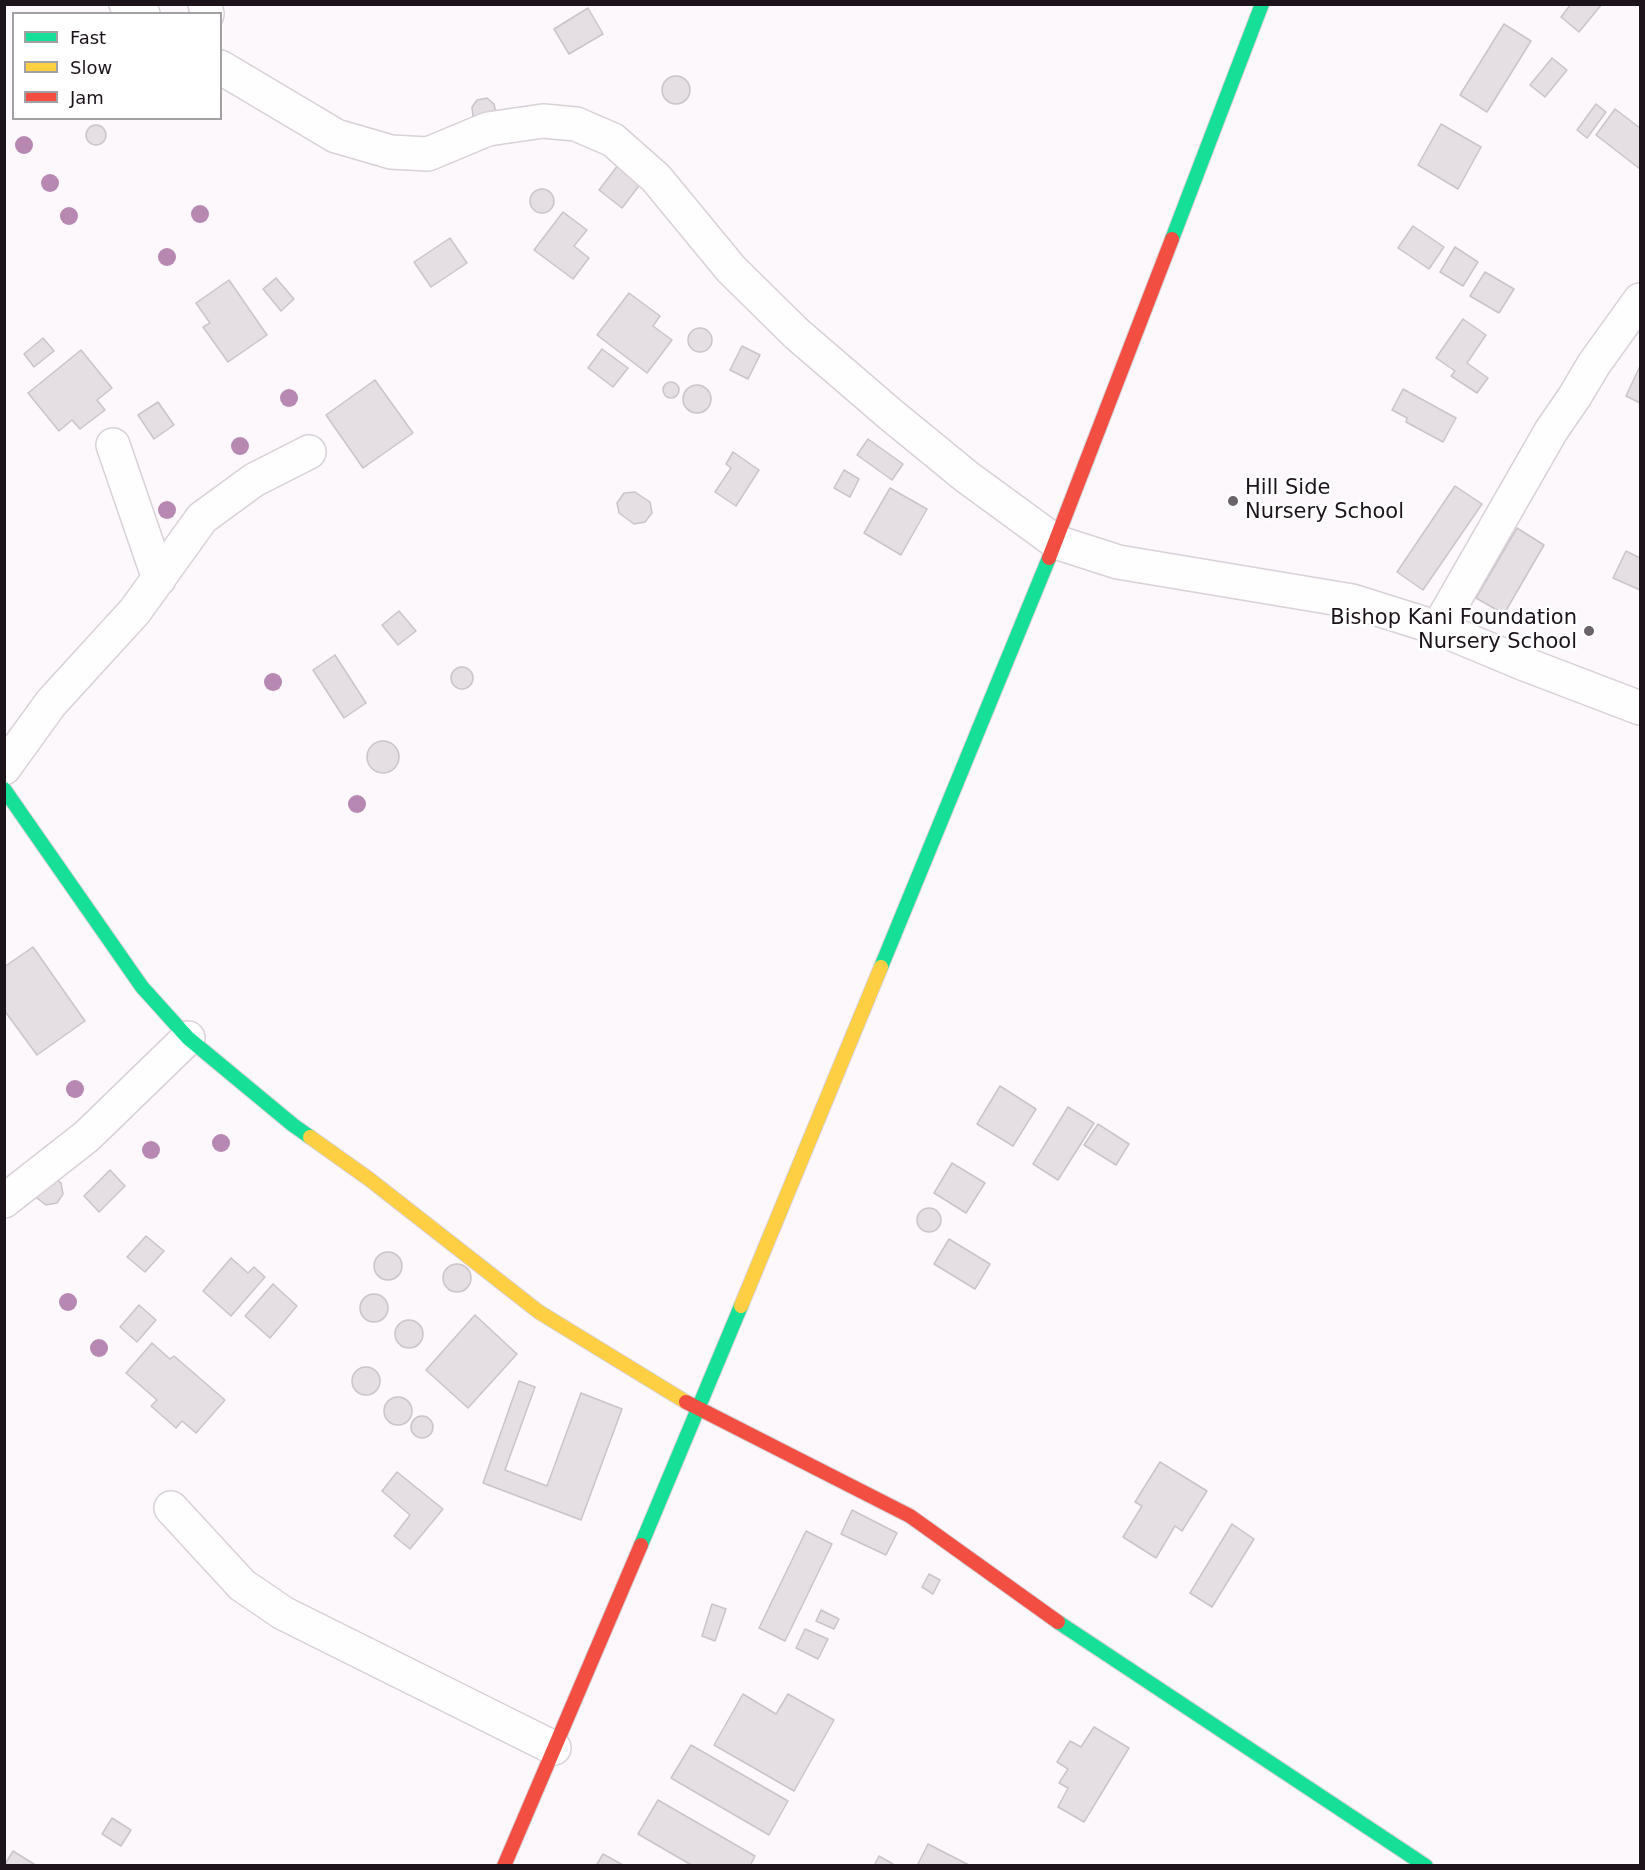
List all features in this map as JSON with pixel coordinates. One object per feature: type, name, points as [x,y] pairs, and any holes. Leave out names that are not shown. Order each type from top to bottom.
[{"type":"street","points":[[126,4],[139,12]]},
{"type":"street","points":[[504,1866],[698,1410],[1056,542],[1263,4]]},
{"type":"street","points":[[222,68],[336,136],[391,152],[428,154],[488,129],[543,121],[576,124],[613,140],[656,178],[731,269],[797,334],[967,477],[1056,542],[1118,562],[1352,601],[1438,628],[1641,708]]},
{"type":"street","points":[[1438,628],[1551,431],[1600,356],[1641,300]]},
{"type":"street","points":[[113,445],[159,579]]},
{"type":"street","points":[[4,768],[51,703],[135,611],[202,518],[254,480],[309,452]]},
{"type":"street","points":[[4,789],[142,987],[188,1038],[293,1125],[369,1179],[540,1312],[698,1410],[910,1516],[1083,1640],[1426,1866]]},
{"type":"street","points":[[4,1202],[87,1136],[188,1038]]},
{"type":"street","points":[[171,1508],[242,1585],[283,1613],[554,1748]]},
{"type":"building","points":[[1571,4],[1602,4],[1579,32],[1561,17]]},
{"type":"building","points":[[588,8],[603,34],[569,54],[554,29]]},
{"type":"building","points":[[1504,24],[1531,41],[1487,112],[1460,95]]},
{"type":"building","points":[[1552,58],[1567,70],[1545,97],[1530,85]]},
{"type":"building","points":[[676,76],[686,80],[690,90],[686,100],[676,104],[666,100],[662,90],[666,80]]},
{"type":"building","points":[[487,98],[494,104],[496,113],[481,122],[473,117],[472,107],[477,100]]},
{"type":"building","points":[[1596,104],[1606,112],[1587,138],[1577,130]]},
{"type":"building","points":[[1615,109],[1640,128],[1640,169],[1596,135]]},
{"type":"building","points":[[1441,124],[1481,147],[1458,189],[1418,165]]},
{"type":"building","points":[[96,125],[103,128],[106,135],[103,142],[96,145],[89,142],[86,135],[89,128]]},
{"type":"building","points":[[622,160],[645,178],[622,208],[599,190]]},
{"type":"building","points":[[542,189],[547,190],[553,196],[553,206],[547,212],[542,213],[537,212],[531,206],[530,201],[531,196],[537,190]]},
{"type":"building","points":[[563,212],[587,230],[574,246],[589,258],[573,279],[534,250]]},
{"type":"building","points":[[1413,226],[1444,247],[1429,269],[1398,248]]},
{"type":"building","points":[[450,238],[467,263],[431,287],[414,262]]},
{"type":"building","points":[[1455,247],[1478,262],[1463,286],[1440,272]]},
{"type":"building","points":[[1485,272],[1514,289],[1499,313],[1470,296]]},
{"type":"building","points":[[276,278],[294,299],[281,311],[263,289]]},
{"type":"building","points":[[229,280],[267,335],[228,362],[203,327],[210,323],[196,303]]},
{"type":"building","points":[[629,293],[660,316],[653,326],[672,340],[647,373],[597,335]]},
{"type":"building","points":[[1463,319],[1486,335],[1467,363],[1488,378],[1477,393],[1451,376],[1455,371],[1436,358]]},
{"type":"building","points":[[700,328],[708,332],[712,340],[708,348],[700,352],[692,348],[688,340],[692,332]]},
{"type":"building","points":[[43,338],[54,351],[34,367],[24,354]]},
{"type":"building","points":[[742,346],[760,355],[748,379],[730,370]]},
{"type":"building","points":[[602,349],[628,368],[613,387],[588,368]]},
{"type":"building","points":[[81,350],[112,388],[97,400],[105,410],[80,429],[72,420],[59,431],[28,393]]},
{"type":"building","points":[[1640,366],[1640,403],[1626,396]]},
{"type":"building","points":[[375,380],[413,433],[363,468],[326,415]]},
{"type":"building","points":[[668,382],[674,382],[679,390],[677,396],[668,398],[663,393],[663,387]]},
{"type":"building","points":[[697,385],[707,389],[711,399],[707,409],[697,413],[687,409],[683,399],[687,389]]},
{"type":"building","points":[[1403,389],[1456,418],[1443,442],[1406,422],[1407,418],[1392,410]]},
{"type":"building","points":[[158,402],[174,425],[154,439],[138,415]]},
{"type":"building","points":[[868,439],[903,464],[892,480],[857,455]]},
{"type":"building","points":[[733,452],[759,470],[736,506],[715,492],[731,468],[726,464]]},
{"type":"building","points":[[844,470],[859,479],[850,497],[834,488]]},
{"type":"building","points":[[1455,486],[1482,504],[1423,590],[1397,572]]},
{"type":"building","points":[[890,488],[927,509],[901,555],[864,533]]},
{"type":"building","points":[[635,492],[650,502],[652,513],[645,522],[634,524],[619,513],[617,503],[624,493]]},
{"type":"building","points":[[1517,528],[1544,545],[1504,614],[1476,598]]},
{"type":"building","points":[[1626,551],[1640,558],[1640,590],[1613,578]]},
{"type":"building","points":[[399,611],[416,631],[398,645],[382,625]]},
{"type":"building","points":[[335,655],[366,703],[344,718],[313,670]]},
{"type":"building","points":[[462,667],[470,670],[473,678],[470,686],[462,689],[454,686],[451,678],[454,670]]},
{"type":"building","points":[[383,741],[395,745],[399,757],[395,769],[383,773],[371,769],[367,757],[371,745]]},
{"type":"building","points":[[33,947],[85,1021],[37,1055],[4,1010],[4,967]]},
{"type":"building","points":[[1000,1086],[1036,1109],[1013,1146],[977,1124]]},
{"type":"building","points":[[1068,1107],[1094,1123],[1058,1180],[1033,1164]]},
{"type":"building","points":[[1098,1124],[1129,1144],[1116,1165],[1084,1145]]},
{"type":"building","points":[[952,1163],[985,1183],[966,1213],[934,1193]]},
{"type":"building","points":[[110,1170],[125,1186],[99,1212],[84,1196]]},
{"type":"building","points":[[52,1176],[61,1183],[63,1194],[57,1203],[46,1205],[37,1198],[35,1187]]},
{"type":"building","points":[[929,1208],[937,1212],[941,1220],[937,1228],[929,1232],[921,1228],[917,1220],[921,1212]]},
{"type":"building","points":[[146,1236],[164,1251],[145,1272],[127,1257]]},
{"type":"building","points":[[949,1239],[990,1264],[975,1289],[934,1264]]},
{"type":"building","points":[[388,1252],[398,1256],[402,1266],[398,1276],[388,1280],[378,1276],[374,1266],[378,1256]]},
{"type":"building","points":[[231,1258],[248,1273],[254,1267],[265,1277],[231,1316],[203,1291]]},
{"type":"building","points":[[457,1264],[467,1268],[471,1278],[467,1288],[457,1292],[447,1288],[443,1278],[447,1268]]},
{"type":"building","points":[[273,1284],[297,1306],[270,1338],[245,1316]]},
{"type":"building","points":[[374,1294],[384,1298],[388,1308],[384,1318],[374,1322],[364,1318],[360,1308],[364,1298]]},
{"type":"building","points":[[139,1305],[156,1320],[137,1342],[120,1327]]},
{"type":"building","points":[[475,1315],[517,1354],[468,1408],[426,1370]]},
{"type":"building","points":[[409,1320],[419,1324],[423,1334],[419,1344],[409,1348],[399,1344],[395,1334],[399,1324]]},
{"type":"building","points":[[152,1343],[170,1359],[174,1356],[225,1400],[196,1433],[182,1421],[176,1428],[151,1406],[157,1400],[126,1373]]},
{"type":"building","points":[[366,1367],[376,1371],[380,1381],[376,1391],[366,1395],[356,1391],[352,1381],[356,1371]]},
{"type":"building","points":[[519,1381],[535,1387],[505,1470],[547,1486],[581,1393],[622,1409],[581,1520],[483,1483]]},
{"type":"building","points":[[398,1397],[408,1401],[412,1411],[408,1421],[398,1425],[388,1421],[384,1411],[388,1401]]},
{"type":"building","points":[[422,1416],[430,1419],[433,1427],[430,1435],[422,1438],[414,1435],[411,1427],[414,1419]]},
{"type":"building","points":[[1160,1462],[1207,1491],[1182,1531],[1175,1526],[1156,1558],[1123,1537],[1142,1506],[1135,1502]]},
{"type":"building","points":[[397,1472],[443,1509],[410,1549],[394,1536],[410,1515],[382,1491]]},
{"type":"building","points":[[852,1510],[897,1533],[886,1555],[841,1534]]},
{"type":"building","points":[[1232,1524],[1254,1539],[1212,1607],[1190,1593]]},
{"type":"building","points":[[806,1531],[832,1544],[785,1641],[759,1628]]},
{"type":"building","points":[[929,1574],[940,1580],[933,1594],[922,1587]]},
{"type":"building","points":[[712,1604],[726,1609],[715,1641],[702,1636]]},
{"type":"building","points":[[821,1610],[839,1619],[834,1629],[816,1621]]},
{"type":"building","points":[[805,1629],[828,1639],[818,1659],[796,1648]]},
{"type":"building","points":[[743,1694],[776,1714],[788,1694],[834,1720],[794,1791],[714,1745]]},
{"type":"building","points":[[1094,1727],[1129,1748],[1084,1822],[1058,1807],[1068,1788],[1059,1783],[1068,1769],[1057,1762],[1070,1741],[1081,1747]]},
{"type":"building","points":[[691,1745],[788,1801],[769,1835],[671,1778]]},
{"type":"building","points":[[658,1800],[755,1856],[750,1866],[693,1866],[638,1834]]},
{"type":"building","points":[[112,1818],[131,1830],[121,1846],[102,1834]]},
{"type":"building","points":[[928,1844],[969,1865],[969,1866],[917,1866]]},
{"type":"building","points":[[13,1851],[37,1866],[4,1866]]},
{"type":"building","points":[[603,1854],[623,1865],[596,1866]]},
{"type":"building","points":[[879,1856],[893,1864],[892,1866],[874,1866]]},
{"type":"traffic: fast","points":[[1172,239],[1262,4]]},
{"type":"traffic: fast","points":[[881,967],[1049,558]]},
{"type":"traffic: fast","points":[[4,789],[142,987],[188,1038],[310,1137]]},
{"type":"traffic: fast","points":[[641,1545],[741,1306]]},
{"type":"traffic: fast","points":[[1058,1622],[1426,1866]]},
{"type":"traffic: slow","points":[[741,1306],[881,967]]},
{"type":"traffic: slow","points":[[310,1137],[369,1179],[539,1312],[686,1402]]},
{"type":"traffic: jam","points":[[1049,558],[1172,239]]},
{"type":"traffic: jam","points":[[686,1402],[910,1516],[1058,1622]]},
{"type":"traffic: jam","points":[[504,1866],[641,1545]]},
{"type":"place","name":"Hill Side Nursery School","points":[[1233,501]]},
{"type":"place","name":"Bishop Kani Foundation Nursery School","points":[[1589,631]]}]
